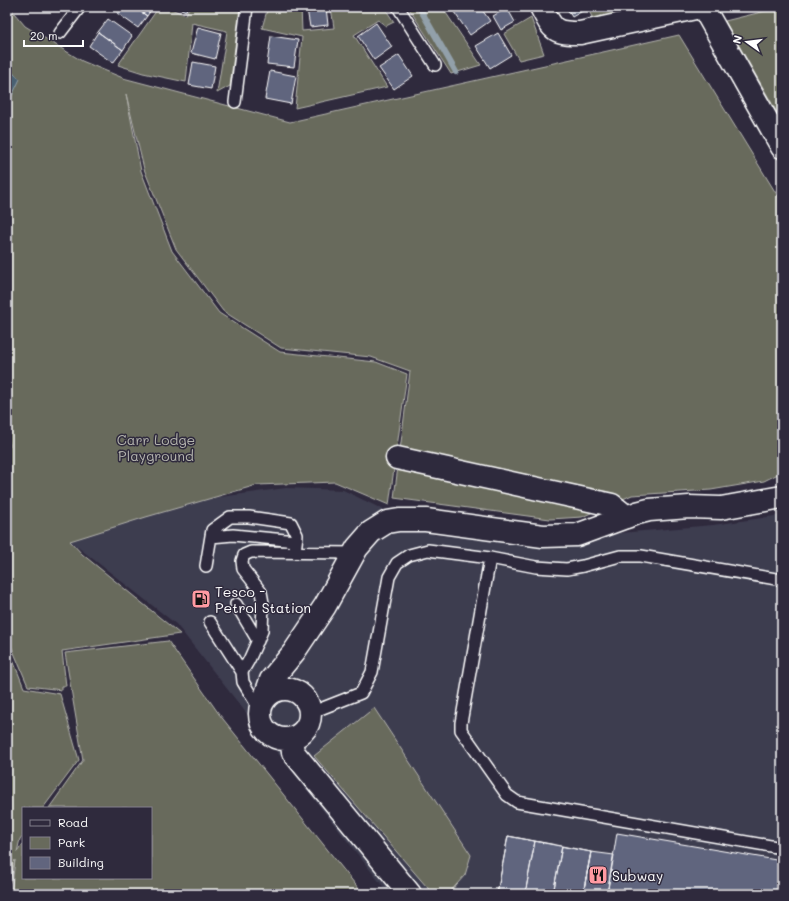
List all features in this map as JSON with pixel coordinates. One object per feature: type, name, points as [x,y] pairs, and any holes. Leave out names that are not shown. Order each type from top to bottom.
[{"type":"street","points":[[541,7],[551,25],[562,33],[580,33],[700,7]]},
{"type":"street","points":[[704,7],[782,146]]},
{"type":"street","points":[[397,458],[612,505],[627,518]]},
{"type":"street","points":[[294,652],[290,665],[290,672],[295,685],[306,704],[309,721],[306,729],[300,735],[291,739],[280,740],[266,731],[260,720],[262,705],[271,680],[294,652],[325,606],[354,553],[371,532],[387,522],[399,520],[426,520],[542,536],[577,536],[637,513],[650,510],[689,507],[720,508],[778,497]]},
{"type":"street","points":[[262,705],[270,694],[278,690],[286,689],[296,691],[306,704]]},
{"type":"street","points":[[291,739],[293,752],[410,894]]},
{"type":"lane","points":[[60,32],[80,7]]},
{"type":"lane","points":[[235,102],[247,7]]},
{"type":"lane","points":[[398,7],[435,66]]},
{"type":"lane","points":[[206,566],[212,530],[230,517],[249,517],[291,523],[297,535],[295,552]]},
{"type":"lane","points":[[211,537],[233,535],[296,540]]},
{"type":"lane","points":[[306,704],[361,693],[372,672],[389,577],[397,564],[410,555],[428,550],[490,558],[536,567],[567,569],[620,556],[641,556],[782,580]]},
{"type":"lane","points":[[242,672],[262,631],[263,603],[261,592],[243,569],[242,561],[244,555],[251,552],[354,553]]},
{"type":"lane","points":[[490,558],[461,730],[507,795],[517,802],[782,848]]},
{"type":"lane","points":[[236,604],[258,641]]},
{"type":"lane","points":[[210,622],[242,672],[243,682],[262,705]]},
{"type":"shaded area","points":[[286,488],[343,490],[435,535],[563,547],[620,533],[713,525],[782,515],[782,894],[389,894],[176,624],[70,541],[183,502]]},
{"type":"green space","name":"Carr Lodge Playground","points":[[7,7],[9,7],[25,26],[82,61],[123,78],[290,122],[679,35],[782,203],[782,472],[764,481],[711,490],[632,495],[582,517],[550,519],[394,498],[410,371],[371,357],[281,348],[223,311],[176,249],[144,169],[126,94],[141,171],[172,251],[219,313],[280,352],[376,362],[407,374],[389,505],[335,482],[257,485],[70,541],[82,554],[180,634],[62,651],[66,686],[62,686],[62,690],[28,686],[7,636],[7,451],[10,445],[7,434]]},
{"type":"green space","points":[[159,7],[166,7],[186,15],[189,7],[240,7],[230,86],[217,93],[227,31],[192,23],[186,82],[143,73],[118,65]]},
{"type":"green space","points":[[268,7],[301,7],[302,31],[334,28],[331,7],[384,7],[394,22],[386,26],[378,20],[354,35],[387,87],[295,108],[302,37],[262,28]]},
{"type":"green space","points":[[408,7],[442,7],[481,65],[451,74]]},
{"type":"green space","points":[[587,7],[627,7],[628,9],[642,7],[668,7],[600,23],[592,17]]},
{"type":"green space","points":[[782,7],[782,121],[725,21]]},
{"type":"green space","points":[[531,18],[544,54],[519,60],[504,34]]},
{"type":"green space","points":[[168,641],[219,714],[363,894],[11,894],[15,860],[7,894],[7,645],[24,688],[60,694],[79,760],[44,807],[22,807],[22,836],[17,852],[22,845],[22,879],[152,879],[152,807],[50,807],[83,760],[65,653]]},
{"type":"green space","points":[[374,708],[471,855],[465,875],[448,894],[433,894],[314,756]]},
{"type":"water","points":[[7,68],[20,79],[9,102],[7,102]]},
{"type":"building","points":[[121,7],[134,7],[147,16],[138,28],[117,13]]},
{"type":"building","points":[[134,7],[153,7],[147,16]]},
{"type":"building","points":[[176,7],[187,7],[186,11]]},
{"type":"building","points":[[326,7],[328,25],[310,27],[307,9]]},
{"type":"building","points":[[462,7],[480,7],[490,21],[470,35],[454,12]]},
{"type":"building","points":[[566,7],[585,7],[586,9],[572,17]]},
{"type":"building","points":[[507,8],[515,22],[501,30],[493,16]]},
{"type":"building","points":[[108,19],[132,36],[123,50],[98,32]]},
{"type":"building","points":[[376,23],[392,47],[374,60],[358,36]]},
{"type":"building","points":[[198,27],[221,33],[215,59],[191,53]]},
{"type":"building","points":[[98,32],[123,50],[113,63],[89,46]]},
{"type":"building","points":[[498,33],[511,55],[490,68],[476,46]]},
{"type":"building","points":[[271,36],[298,40],[294,67],[267,64]]},
{"type":"building","points":[[399,55],[413,76],[394,89],[379,68]]},
{"type":"building","points":[[193,62],[215,66],[211,89],[189,85]]},
{"type":"building","points":[[270,71],[296,76],[291,104],[265,99]]},
{"type":"building","points":[[617,833],[782,861],[782,894],[607,894]]},
{"type":"building","points":[[508,836],[591,852],[583,894],[497,894]]},
{"type":"building","points":[[508,836],[535,841],[525,894],[497,894]]},
{"type":"building","points":[[535,841],[562,846],[553,894],[525,894]]},
{"type":"building","points":[[562,846],[591,852],[583,894],[553,894]]},
{"type":"building","name":"Subway","points":[[591,852],[614,855],[607,894],[583,894]]},
{"type":"waterway","points":[[419,7],[456,72]]},
{"type":"place","name":"Tesco - Petrol Station","points":[[201,599]]},
{"type":"place","name":"Subway","points":[[598,875]]}]
